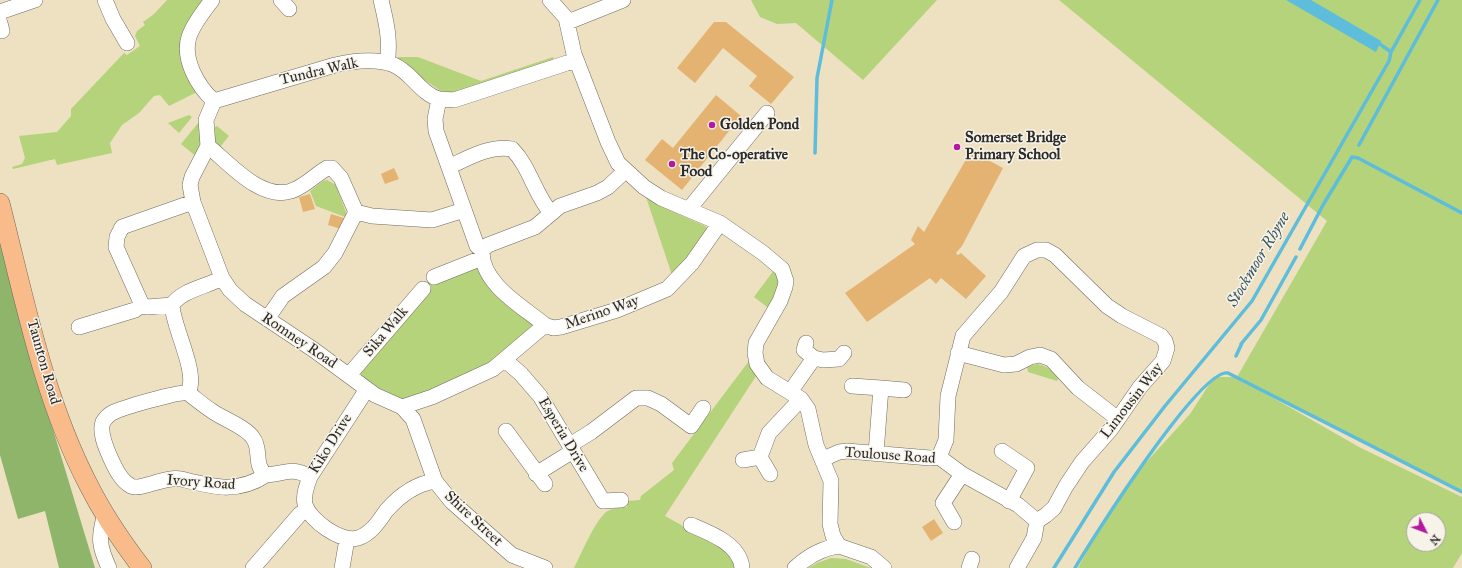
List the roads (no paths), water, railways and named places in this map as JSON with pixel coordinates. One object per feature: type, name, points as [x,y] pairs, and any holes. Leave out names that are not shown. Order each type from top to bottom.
[{"type":"main road","name":"Taunton Road","points":[[0,203],[38,347],[59,418],[88,485],[105,514],[142,568]]},
{"type":"street","points":[[0,12],[35,0]]},
{"type":"street","points":[[105,0],[127,43]]},
{"type":"street","points":[[212,0],[192,31],[188,44],[194,74],[205,93],[214,101],[206,120],[206,136],[208,146],[254,184],[275,193],[291,191],[327,168],[332,168],[341,178],[356,212]]},
{"type":"street","points":[[382,0],[388,34],[389,52],[386,63]]},
{"type":"street","points":[[550,0],[562,11],[568,22],[571,46],[608,142],[618,163],[625,171],[661,198],[720,223],[763,253],[782,269],[785,276],[784,293],[759,336],[755,353],[757,364],[761,372],[772,382],[795,395],[808,409],[816,445],[831,481],[830,524],[833,536],[839,546]]},
{"type":"street","points":[[568,22],[623,0]]},
{"type":"street","points":[[439,99],[454,100],[555,67],[577,62]]},
{"type":"street","name":"Tundra Walk","points":[[214,101],[345,63],[386,63],[401,69],[439,99]]},
{"type":"street","name":"Merino Way","points":[[439,99],[435,120],[436,131],[477,246],[482,254],[494,283],[545,325],[553,328],[560,327],[617,310],[667,289],[692,263],[720,223]]},
{"type":"street","points":[[689,209],[767,113]]},
{"type":"street","name":"Romney Road","points":[[208,146],[192,177],[190,185],[193,202],[222,278],[235,296],[367,389],[387,401],[402,407]]},
{"type":"street","points":[[449,167],[488,151],[504,148],[512,149],[523,163],[541,202],[551,213]]},
{"type":"street","points":[[434,277],[482,254],[488,245],[535,227],[560,206],[597,193],[608,187],[625,171]]},
{"type":"street","points":[[193,202],[122,227],[117,236],[116,247],[142,305],[147,307],[172,305],[180,296],[210,285],[222,278]]},
{"type":"street","points":[[356,212],[372,216],[432,220],[464,210]]},
{"type":"street","points":[[267,318],[283,296],[324,268],[335,253],[356,212]]},
{"type":"street","name":"Limousin Way","points":[[939,457],[946,440],[948,396],[963,336],[1001,292],[1020,260],[1030,252],[1046,250],[1055,254],[1107,306],[1122,316],[1153,331],[1165,341],[1167,348],[1164,361],[1140,388],[1118,419],[1082,462],[1054,508],[1046,516],[1036,520]]},
{"type":"street","name":"Sika Walk","points":[[349,375],[422,289]]},
{"type":"street","points":[[79,327],[135,310],[142,305]]},
{"type":"street","points":[[172,305],[173,316],[189,368],[190,384],[188,393],[212,412],[246,431],[253,438],[257,447],[258,462],[261,470],[266,474],[291,470],[300,471],[310,477]]},
{"type":"street","points":[[402,407],[432,397],[476,378],[505,360],[545,325]]},
{"type":"street","points":[[806,343],[804,350],[814,358],[823,360],[839,359],[844,353]]},
{"type":"street","points":[[958,353],[1004,365],[1016,364],[1030,357],[1045,356],[1057,363],[1078,388],[1118,419]]},
{"type":"street","points":[[760,457],[770,433],[795,395],[814,358]]},
{"type":"street","name":"Esperia Drive","points":[[505,360],[521,374],[540,396],[603,501],[621,500]]},
{"type":"street","points":[[852,386],[904,390]]},
{"type":"street","points":[[876,453],[882,388]]},
{"type":"street","name":"Kiko Drive","points":[[306,506],[305,492],[310,477],[367,389]]},
{"type":"street","name":"Ivory Road","points":[[188,393],[178,393],[129,407],[111,414],[106,418],[102,429],[105,445],[116,470],[124,481],[138,488],[169,478],[215,486],[236,487],[248,485],[266,474]]},
{"type":"street","points":[[506,432],[541,479],[571,448],[636,398],[648,398],[661,404],[691,426],[703,408]]},
{"type":"street","name":"Shire Street","points":[[402,407],[413,419],[435,481],[458,509],[516,563],[545,568]]},
{"type":"street","name":"Toulouse Road","points":[[823,460],[839,452],[847,451],[930,458],[939,457],[962,474],[1009,500],[1033,516],[1036,520]]},
{"type":"street","points":[[1002,451],[1027,468],[1009,500]]},
{"type":"street","points":[[744,460],[760,457]]},
{"type":"street","points":[[760,457],[770,474]]},
{"type":"street","points":[[954,522],[943,503],[962,474]]},
{"type":"street","points":[[253,568],[306,506],[334,533],[347,539],[365,535],[378,523],[397,498],[406,492],[427,482],[435,481]]},
{"type":"street","points":[[105,514],[100,532],[100,548],[109,568]]},
{"type":"street","points":[[1017,568],[1034,538],[1036,520]]},
{"type":"street","points":[[691,525],[721,540],[733,548],[741,560],[742,568]]},
{"type":"street","points":[[342,568],[347,539]]},
{"type":"street","points":[[795,568],[813,554],[839,546],[871,557],[884,568]]},
{"type":"water","points":[[1286,0],[1311,0],[1381,41],[1376,52]]},
{"type":"waterway","points":[[815,153],[817,78],[832,0]]},
{"type":"waterway","points":[[1391,52],[1420,0]]},
{"type":"waterway","points":[[1359,145],[1438,0]]},
{"type":"waterway","name":"Stockmoor Rhyne","points":[[1054,568],[1114,472],[1165,406],[1252,301],[1389,61],[1391,52],[1377,42]]},
{"type":"waterway","points":[[1300,249],[1323,205],[1352,157],[1358,158],[1462,213]]},
{"type":"waterway","points":[[1236,356],[1242,343],[1241,344],[1261,320],[1296,257]]},
{"type":"waterway","points":[[1075,568],[1123,492],[1172,425],[1195,397],[1214,379],[1228,373],[1462,492]]},
{"type":"place","name":"Golden Pond","points":[[712,125]]},
{"type":"place","name":"Somerset Bridge Primary School","points":[[957,147]]},
{"type":"place","name":"The Co-operative Food","points":[[672,164]]}]
